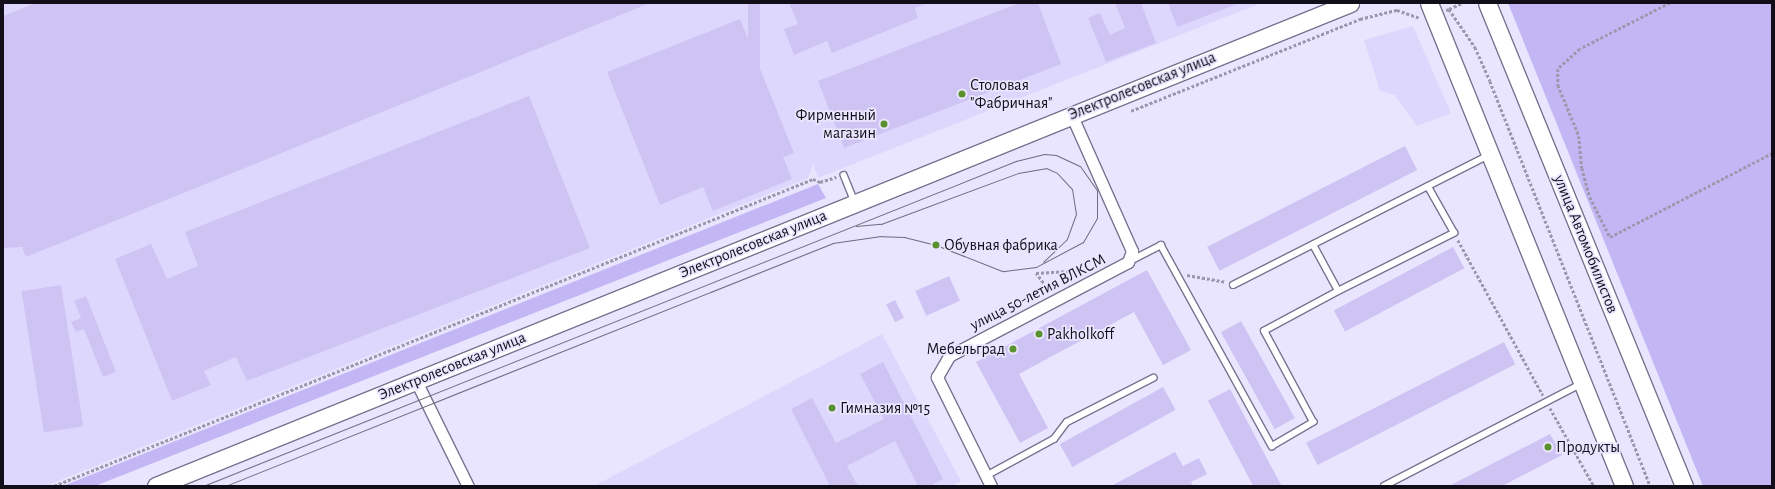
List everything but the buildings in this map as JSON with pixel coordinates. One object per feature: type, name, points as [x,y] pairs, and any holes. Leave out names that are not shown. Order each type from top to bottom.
[{"type":"main road","name":"Электролесовская улица","points":[[156,486],[856,203],[1071,114],[1350,3]]},
{"type":"main road","name":"улица Автомобилистов","points":[[1487,3],[1684,486]]},
{"type":"main road","points":[[1431,8],[1489,155],[1624,486]]},
{"type":"street","name":"улица 50-летия ВЛКСМ","points":[[991,486],[937,377],[949,356],[1128,262],[1132,251],[1071,114]]},
{"type":"street","points":[[416,381],[468,486]]},
{"type":"lane","points":[[1233,285],[1489,155]]},
{"type":"lane","points":[[844,175],[856,203]]},
{"type":"lane","points":[[1128,262],[1161,245],[1272,446],[1313,422],[1264,331],[1338,291],[1454,233],[1428,186]]},
{"type":"lane","points":[[1313,245],[1338,291]]},
{"type":"lane","points":[[986,476],[1054,439],[1067,422],[1153,378]]},
{"type":"lane","points":[[1384,486],[1583,384]]},
{"type":"path","points":[[1132,111],[1360,19],[1397,10],[1411,12],[1418,19],[1431,8],[1450,10],[1462,3]]},
{"type":"path","points":[[1670,3],[1580,49],[1558,69],[1558,85],[1579,136],[1582,168],[1590,197],[1610,237],[1772,153]]},
{"type":"path","points":[[1450,10],[1475,47],[1490,81],[1650,486]]},
{"type":"path","points":[[54,486],[813,179],[820,182],[844,175]]},
{"type":"path","points":[[1454,233],[1594,486]]},
{"type":"path","points":[[1056,301],[1036,273],[1095,269],[1103,276]]},
{"type":"shaded area","points":[[3,3],[1261,3],[818,178],[813,164],[808,178],[46,486],[3,486]]},
{"type":"shaded area","points":[[1508,3],[1772,3],[1772,486],[1703,486]]},
{"type":"shaded area","points":[[1413,26],[1451,113],[1417,126],[1395,95],[1380,91],[1364,40]]},
{"type":"shaded area","points":[[818,184],[826,198],[95,486],[63,486]]},
{"type":"shaded area","name":"Гимназия №15","points":[[882,334],[961,481],[952,486],[594,486]]},
{"type":"tram line","points":[[203,486],[1016,161],[1044,154],[1056,155],[1080,166],[1097,190],[1097,218],[1083,242],[1036,267],[1002,271],[936,245],[905,237],[881,236],[833,243],[225,486]]},
{"type":"tram line","points":[[856,226],[881,224],[1018,173],[1046,168],[1057,173],[1072,189],[1076,214],[1067,239],[1043,262]]},
{"type":"place","name":"Столовая \"Фабричная\"","points":[[962,94]]},
{"type":"place","name":"Фирменный магазин","points":[[884,124]]},
{"type":"place","name":"Обувная фабрика","points":[[936,245]]},
{"type":"place","name":"Pakholkoff","points":[[1039,334]]},
{"type":"place","name":"Мебельград","points":[[1013,349]]},
{"type":"place","name":"Гимназия №15","points":[[832,408]]},
{"type":"place","name":"Продукты","points":[[1548,447]]}]
